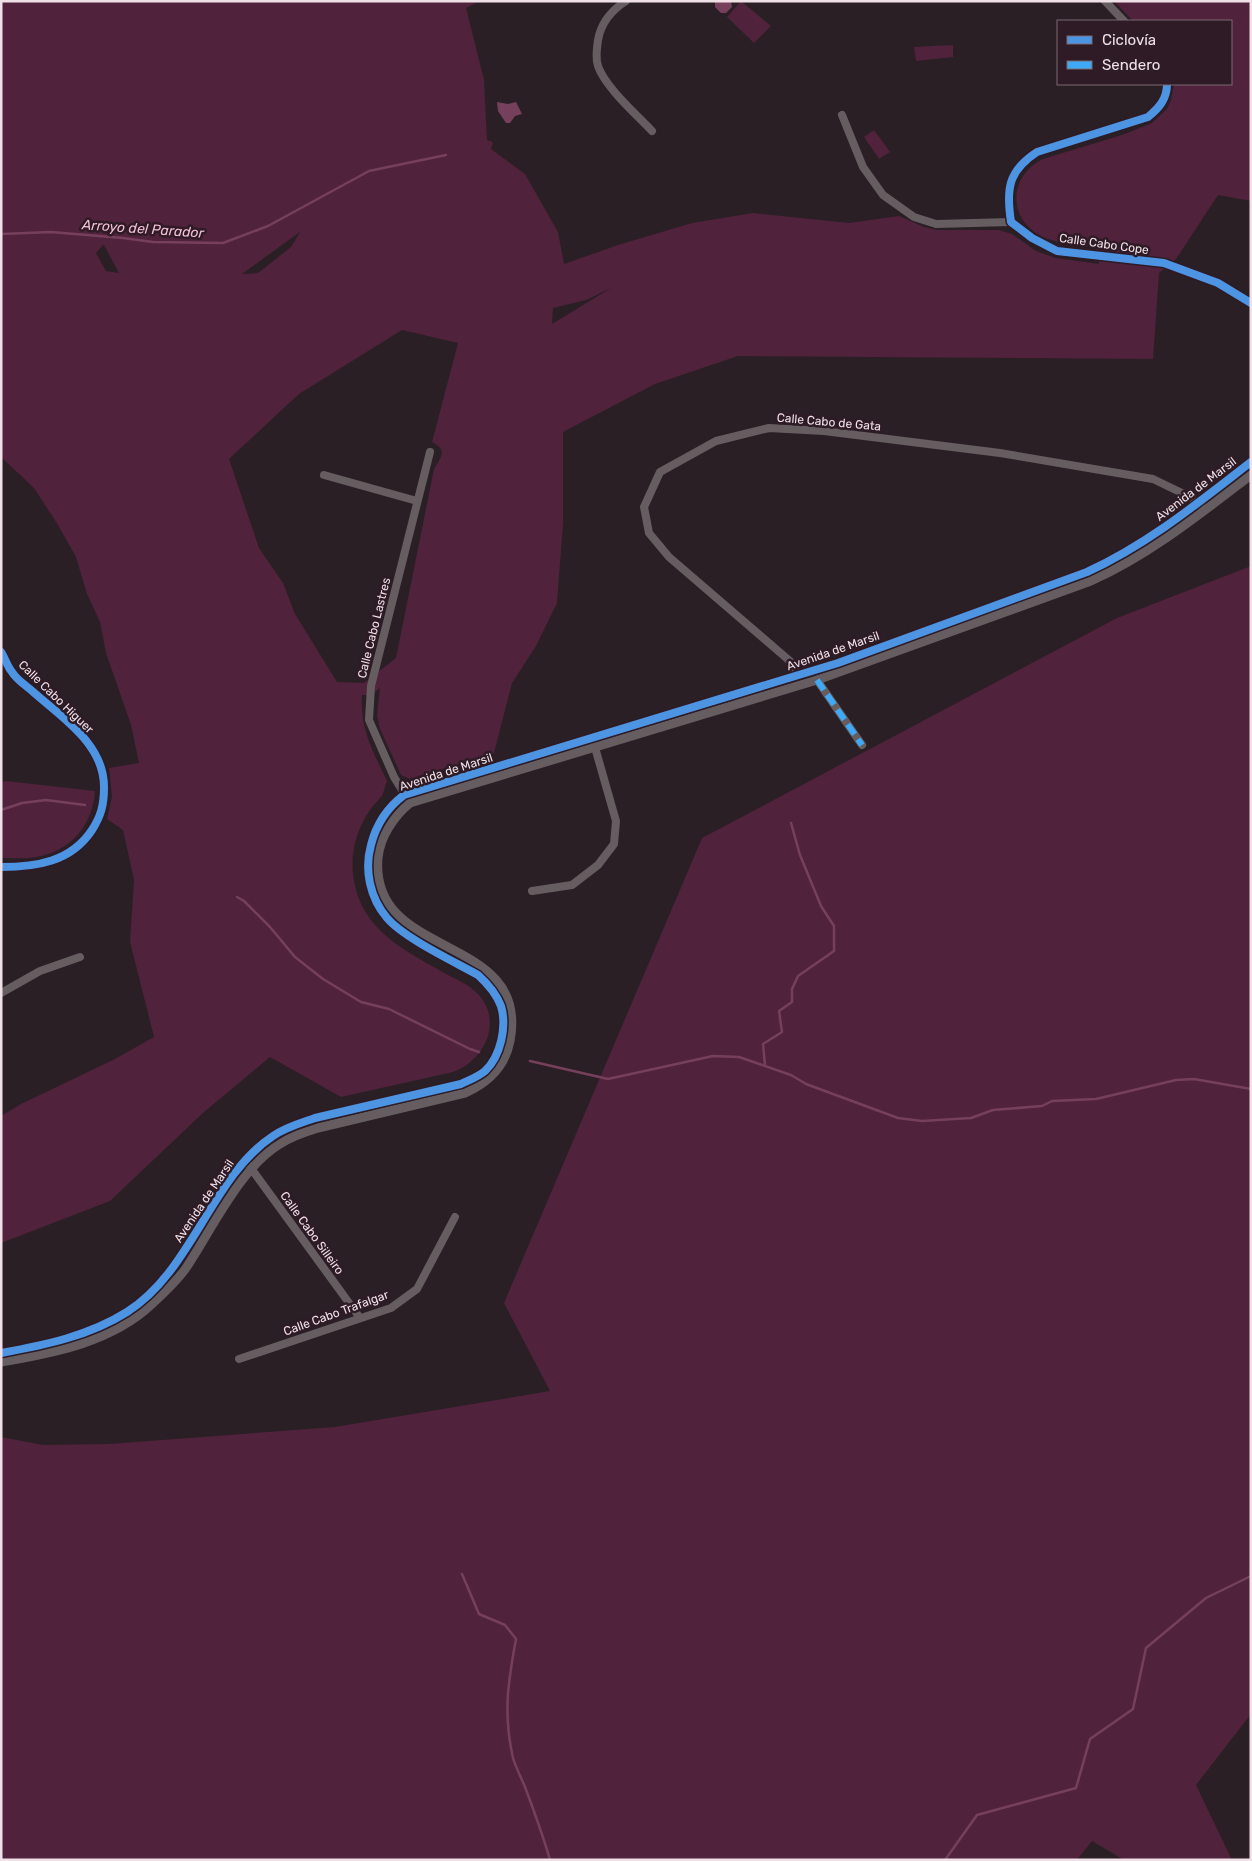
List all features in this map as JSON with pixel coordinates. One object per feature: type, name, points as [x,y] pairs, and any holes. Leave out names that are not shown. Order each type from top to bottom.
[{"type":"street","points":[[626,1],[614,8],[600,31],[596,55],[599,68],[608,83],[652,131]]},
{"type":"street","points":[[1105,1],[1123,20]]},
{"type":"street","points":[[842,115],[863,167],[882,195],[914,217],[936,224],[1011,222],[1008,202],[1010,181],[1019,166],[1028,158],[1037,152],[1148,117],[1161,105],[1167,85]]},
{"type":"street","name":"Calle Cabo Cope","points":[[1011,222],[1032,238],[1057,251],[1164,263],[1218,282],[1251,303]]},
{"type":"street","name":"Calle Cabo de Gata","points":[[798,675],[791,662],[668,556],[649,533],[644,507],[660,472],[716,440],[769,428],[824,431],[1000,453],[1154,479],[1184,494],[1206,509]]},
{"type":"street","name":"Calle Cabo Lastres","points":[[410,803],[394,777],[369,720],[371,686],[430,452]]},
{"type":"street","name":"Avenida de Marsil","points":[[1,1362],[46,1354],[83,1344],[133,1319],[151,1305],[185,1269],[251,1168],[279,1144],[318,1128],[465,1093],[478,1087],[500,1068],[510,1044],[513,1019],[510,1004],[504,990],[494,976],[483,967],[412,927],[394,913],[379,882],[379,853],[383,838],[393,820],[410,803],[838,663],[1087,572],[1116,559],[1150,538],[1251,462]]},
{"type":"street","name":"Avenida de Marsil","points":[[1,1353],[40,1346],[80,1335],[133,1307],[152,1291],[177,1263],[245,1160],[273,1136],[315,1118],[461,1084],[485,1071],[492,1062],[501,1042],[503,1019],[497,996],[478,975],[406,934],[387,918],[370,884],[367,867],[373,836],[385,815],[395,802],[404,795],[817,680],[1091,581],[1121,567],[1206,509],[1251,475]]},
{"type":"street","points":[[324,476],[417,502]]},
{"type":"street","name":"Calle Cabo Higuer","points":[[1,652],[12,673],[84,737],[97,755],[104,778],[104,798],[100,818],[89,836],[72,852],[48,863],[25,867],[1,867]]},
{"type":"street","points":[[817,680],[862,745]]},
{"type":"street","points":[[532,890],[572,885],[598,865],[614,844],[616,820],[594,743]]},
{"type":"street","points":[[1,993],[40,971],[80,957]]},
{"type":"street","name":"Calle Cabo Silleiro","points":[[245,1160],[360,1318]]},
{"type":"street","name":"Calle Cabo Trafalgar","points":[[239,1359],[391,1308],[417,1289],[455,1217]]},
{"type":"shaded area","points":[[1,1],[480,1],[466,8],[484,80],[487,140],[493,142],[491,149],[525,174],[558,232],[564,264],[618,245],[692,223],[753,213],[849,223],[899,216],[924,227],[937,230],[999,230],[1012,234],[1036,251],[1044,254],[1056,258],[1099,264],[1096,247],[1063,243],[1043,237],[1031,229],[1023,220],[1016,198],[1023,176],[1031,167],[1043,159],[1125,134],[1152,123],[1167,109],[1174,85],[1232,85],[1232,20],[1132,20],[1114,1],[1251,1],[1251,201],[1218,195],[1176,259],[1159,273],[1153,359],[738,356],[655,384],[563,432],[563,524],[557,603],[536,646],[512,683],[494,753],[410,779],[401,775],[380,729],[377,715],[380,688],[371,695],[362,695],[365,730],[387,781],[382,796],[371,808],[357,837],[353,857],[355,886],[361,903],[369,917],[391,940],[419,959],[463,983],[477,993],[485,1004],[489,1015],[490,1027],[482,1049],[474,1059],[464,1067],[453,1072],[341,1097],[270,1057],[204,1112],[110,1201],[1,1243],[1,1116],[21,1104],[115,1059],[154,1037],[130,942],[134,880],[123,830],[107,819],[112,797],[109,768],[139,763],[131,725],[106,653],[100,622],[87,594],[76,557],[34,488],[1,457]],"holes":[[[300,232],[291,247],[258,273],[242,274]],[[104,245],[119,273],[106,271],[96,253]],[[611,288],[552,324],[553,308],[586,300]],[[402,330],[458,343],[432,442],[440,448],[442,454],[434,469],[396,658],[364,683],[337,682],[295,614],[283,583],[259,548],[229,459],[299,394]]]},
{"type":"shaded area","points":[[715,1],[731,1],[732,7],[726,13],[721,13],[715,7]]},
{"type":"shaded area","points":[[741,1],[771,26],[754,43],[727,17]]},
{"type":"shaded area","points":[[953,45],[953,57],[916,61],[914,47]]},
{"type":"shaded area","points":[[497,102],[508,104],[516,102],[522,114],[515,116],[510,123],[506,123],[498,111]]},
{"type":"shaded area","points":[[874,130],[890,152],[879,159],[864,137]]},
{"type":"shaded area","points":[[1251,566],[1251,1714],[1196,1785],[1232,1860],[1124,1860],[1092,1841],[1077,1860],[1,1860],[1,1437],[43,1445],[109,1444],[335,1427],[550,1391],[504,1303],[702,838],[1117,618]]},
{"type":"shaded area","points":[[1,782],[95,791],[90,815],[78,835],[59,849],[36,857],[1,858]]},
{"type":"waterway","name":"Arroyo del Parador","points":[[1,234],[51,232],[153,242],[223,243],[268,226],[369,171],[446,155]]},
{"type":"waterway","points":[[1,810],[22,803],[46,800],[85,805]]},
{"type":"waterway","points":[[765,1066],[763,1044],[782,1032],[779,1011],[792,1002],[792,989],[798,976],[834,951],[834,926],[821,906],[800,855],[791,823]]},
{"type":"waterway","points":[[237,897],[244,901],[270,927],[295,957],[323,979],[361,1002],[389,1009],[479,1052]]},
{"type":"waterway","points":[[530,1061],[608,1079],[713,1056],[739,1057],[791,1075],[806,1084],[898,1118],[922,1121],[971,1118],[993,1110],[1042,1106],[1052,1101],[1096,1099],[1176,1080],[1194,1079],[1251,1089]]},
{"type":"waterway","points":[[462,1574],[479,1614],[505,1625],[516,1639],[507,1712],[510,1742],[514,1762],[535,1814],[550,1860]]},
{"type":"waterway","points":[[945,1860],[977,1815],[1076,1788],[1090,1739],[1133,1709],[1146,1648],[1206,1598],[1251,1576]]},
{"type":"marked path","points":[[817,680],[862,745]]},
{"type":"cycle path","points":[[1167,85],[1162,103],[1148,117],[1037,152],[1027,159],[1020,166],[1011,182],[1009,190],[1011,222],[1032,238],[1057,251],[1164,263],[1218,283],[1251,303]]},
{"type":"cycle path","points":[[1,1353],[34,1347],[82,1333],[127,1312],[150,1294],[169,1273],[186,1249],[233,1175],[252,1154],[278,1133],[315,1118],[461,1084],[479,1075],[491,1065],[499,1049],[503,1031],[503,1014],[494,993],[478,975],[429,949],[395,926],[381,910],[373,893],[368,864],[373,838],[383,817],[404,795],[838,663],[1087,572],[1152,536],[1251,462]]},
{"type":"cycle path","points":[[1,652],[16,677],[79,732],[89,744],[97,757],[102,771],[104,787],[103,805],[98,820],[83,841],[74,849],[52,861],[40,864],[1,867]]}]
